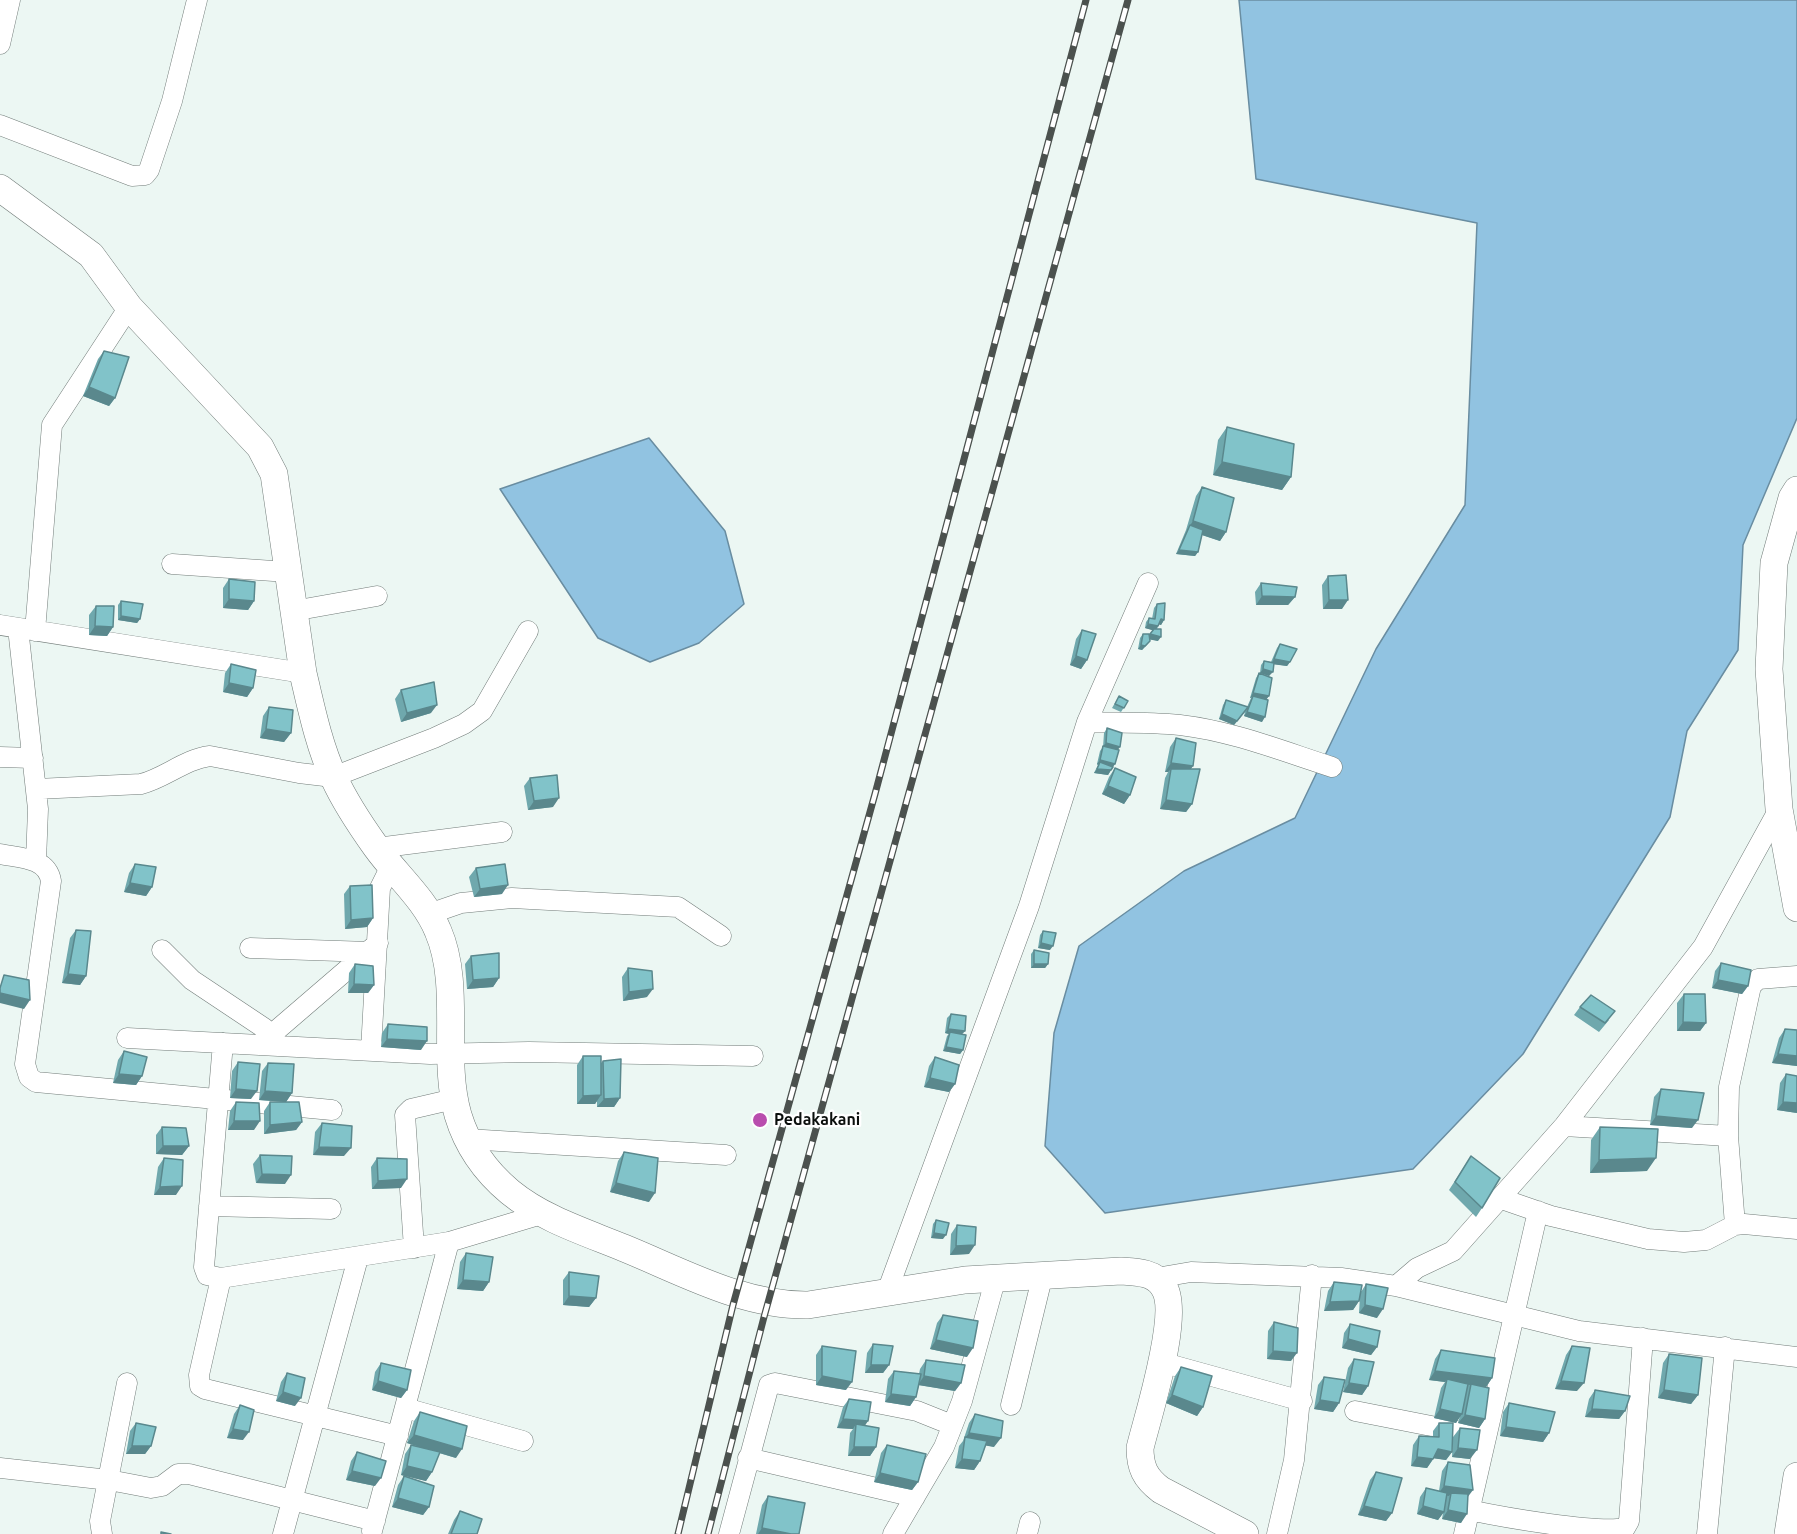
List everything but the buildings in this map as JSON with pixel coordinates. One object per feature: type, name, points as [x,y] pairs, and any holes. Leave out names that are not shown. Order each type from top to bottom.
[{"type":"main road","points":[[0,188],[91,255],[129,307],[260,447],[268,460],[274,474],[303,673],[333,777],[384,857],[429,914],[444,946],[454,1099],[467,1139],[491,1174],[510,1192],[542,1214],[737,1294],[768,1302],[808,1305],[996,1277],[1043,1274],[1121,1271],[1141,1272],[1156,1278],[1164,1286],[1171,1308],[1161,1362],[1140,1448],[1140,1462],[1144,1473],[1161,1490],[1245,1534]]},
{"type":"main road","points":[[1797,490],[1792,498],[1774,563],[1769,669],[1779,808],[1797,908]]},
{"type":"main road","points":[[1788,1534],[1797,1476]]},
{"type":"street","points":[[0,44],[10,0]]},
{"type":"street","points":[[0,125],[132,176],[145,175],[149,170],[172,101],[197,0]]},
{"type":"street","points":[[36,861],[37,789],[18,628],[52,425],[129,307]]},
{"type":"street","points":[[172,564],[288,572]]},
{"type":"street","points":[[887,1292],[1029,906],[1087,722],[1148,583]]},
{"type":"street","points":[[294,611],[377,596]]},
{"type":"street","points":[[18,628],[303,673]]},
{"type":"street","points":[[37,789],[141,784],[153,781],[196,759],[210,756],[333,777],[434,738],[475,718],[482,711],[528,631]]},
{"type":"street","points":[[1087,722],[1179,725],[1205,729],[1226,733],[1332,767]]},
{"type":"street","points":[[0,757],[33,758]]},
{"type":"street","points":[[1396,1286],[1417,1268],[1453,1251],[1564,1126],[1703,947],[1779,808]]},
{"type":"street","points":[[371,1050],[373,947],[384,857],[502,832]]},
{"type":"street","points":[[0,854],[36,861],[49,873],[51,881],[25,1064],[29,1077],[36,1082],[217,1101],[332,1110]]},
{"type":"street","points":[[429,914],[461,903],[512,898],[678,907],[721,936]]},
{"type":"street","points":[[250,948],[373,947]]},
{"type":"street","points":[[273,1040],[373,947]]},
{"type":"street","points":[[162,950],[192,980],[273,1040]]},
{"type":"street","points":[[1735,1225],[1728,1136],[1729,1087],[1751,986],[1758,979],[1797,976]]},
{"type":"street","points":[[127,1038],[223,1043],[273,1040],[371,1050],[452,1054],[529,1052],[753,1056]]},
{"type":"street","points":[[223,1043],[205,1271],[211,1277],[221,1278],[358,1258],[449,1242],[542,1214]]},
{"type":"street","points":[[414,1248],[405,1115],[411,1109],[454,1099]]},
{"type":"street","points":[[1564,1126],[1728,1136]]},
{"type":"street","points":[[467,1139],[726,1155]]},
{"type":"street","points":[[1499,1198],[1538,1211],[1648,1239],[1684,1242],[1717,1237],[1735,1225],[1797,1229]]},
{"type":"street","points":[[209,1206],[331,1209]]},
{"type":"street","points":[[1464,1534],[1484,1436],[1538,1211]]},
{"type":"street","points":[[0,1468],[109,1480],[151,1488],[162,1486],[178,1474],[189,1474],[292,1500],[374,1527],[449,1242]]},
{"type":"street","points":[[283,1534],[358,1258]]},
{"type":"street","points":[[1156,1278],[1191,1272],[1312,1275],[1396,1286],[1579,1330],[1797,1357]]},
{"type":"street","points":[[1011,1405],[1043,1274]]},
{"type":"street","points":[[1277,1534],[1291,1481],[1302,1401],[1312,1275]]},
{"type":"street","points":[[893,1534],[944,1447],[962,1401],[996,1277]]},
{"type":"street","points":[[221,1278],[199,1375],[200,1386],[398,1436]]},
{"type":"street","points":[[1469,1510],[1557,1529],[1608,1533],[1625,1528],[1629,1521],[1642,1338]]},
{"type":"street","points":[[1707,1534],[1725,1347]]},
{"type":"street","points":[[1161,1362],[1302,1401]]},
{"type":"street","points":[[102,1534],[100,1521],[128,1383]]},
{"type":"street","points":[[729,1534],[767,1387],[771,1384],[917,1411],[952,1425]]},
{"type":"street","points":[[405,1408],[523,1441]]},
{"type":"street","points":[[1355,1411],[1484,1436]]},
{"type":"street","points":[[748,1458],[915,1497]]},
{"type":"water","points":[[1239,0],[1797,0],[1797,418],[1743,545],[1738,650],[1687,731],[1670,817],[1523,1054],[1413,1169],[1105,1213],[1045,1146],[1054,1033],[1079,946],[1184,871],[1295,818],[1376,649],[1465,505],[1477,223],[1256,179]]},
{"type":"water","points":[[649,438],[725,531],[744,604],[699,643],[650,662],[598,638],[500,489]]},
{"type":"railway","points":[[678,1534],[733,1305],[875,794],[1086,0]]},
{"type":"railway","points":[[708,1534],[764,1317],[1128,0]]},
{"type":"place","name":"Pedakakani","points":[[760,1120]]}]
